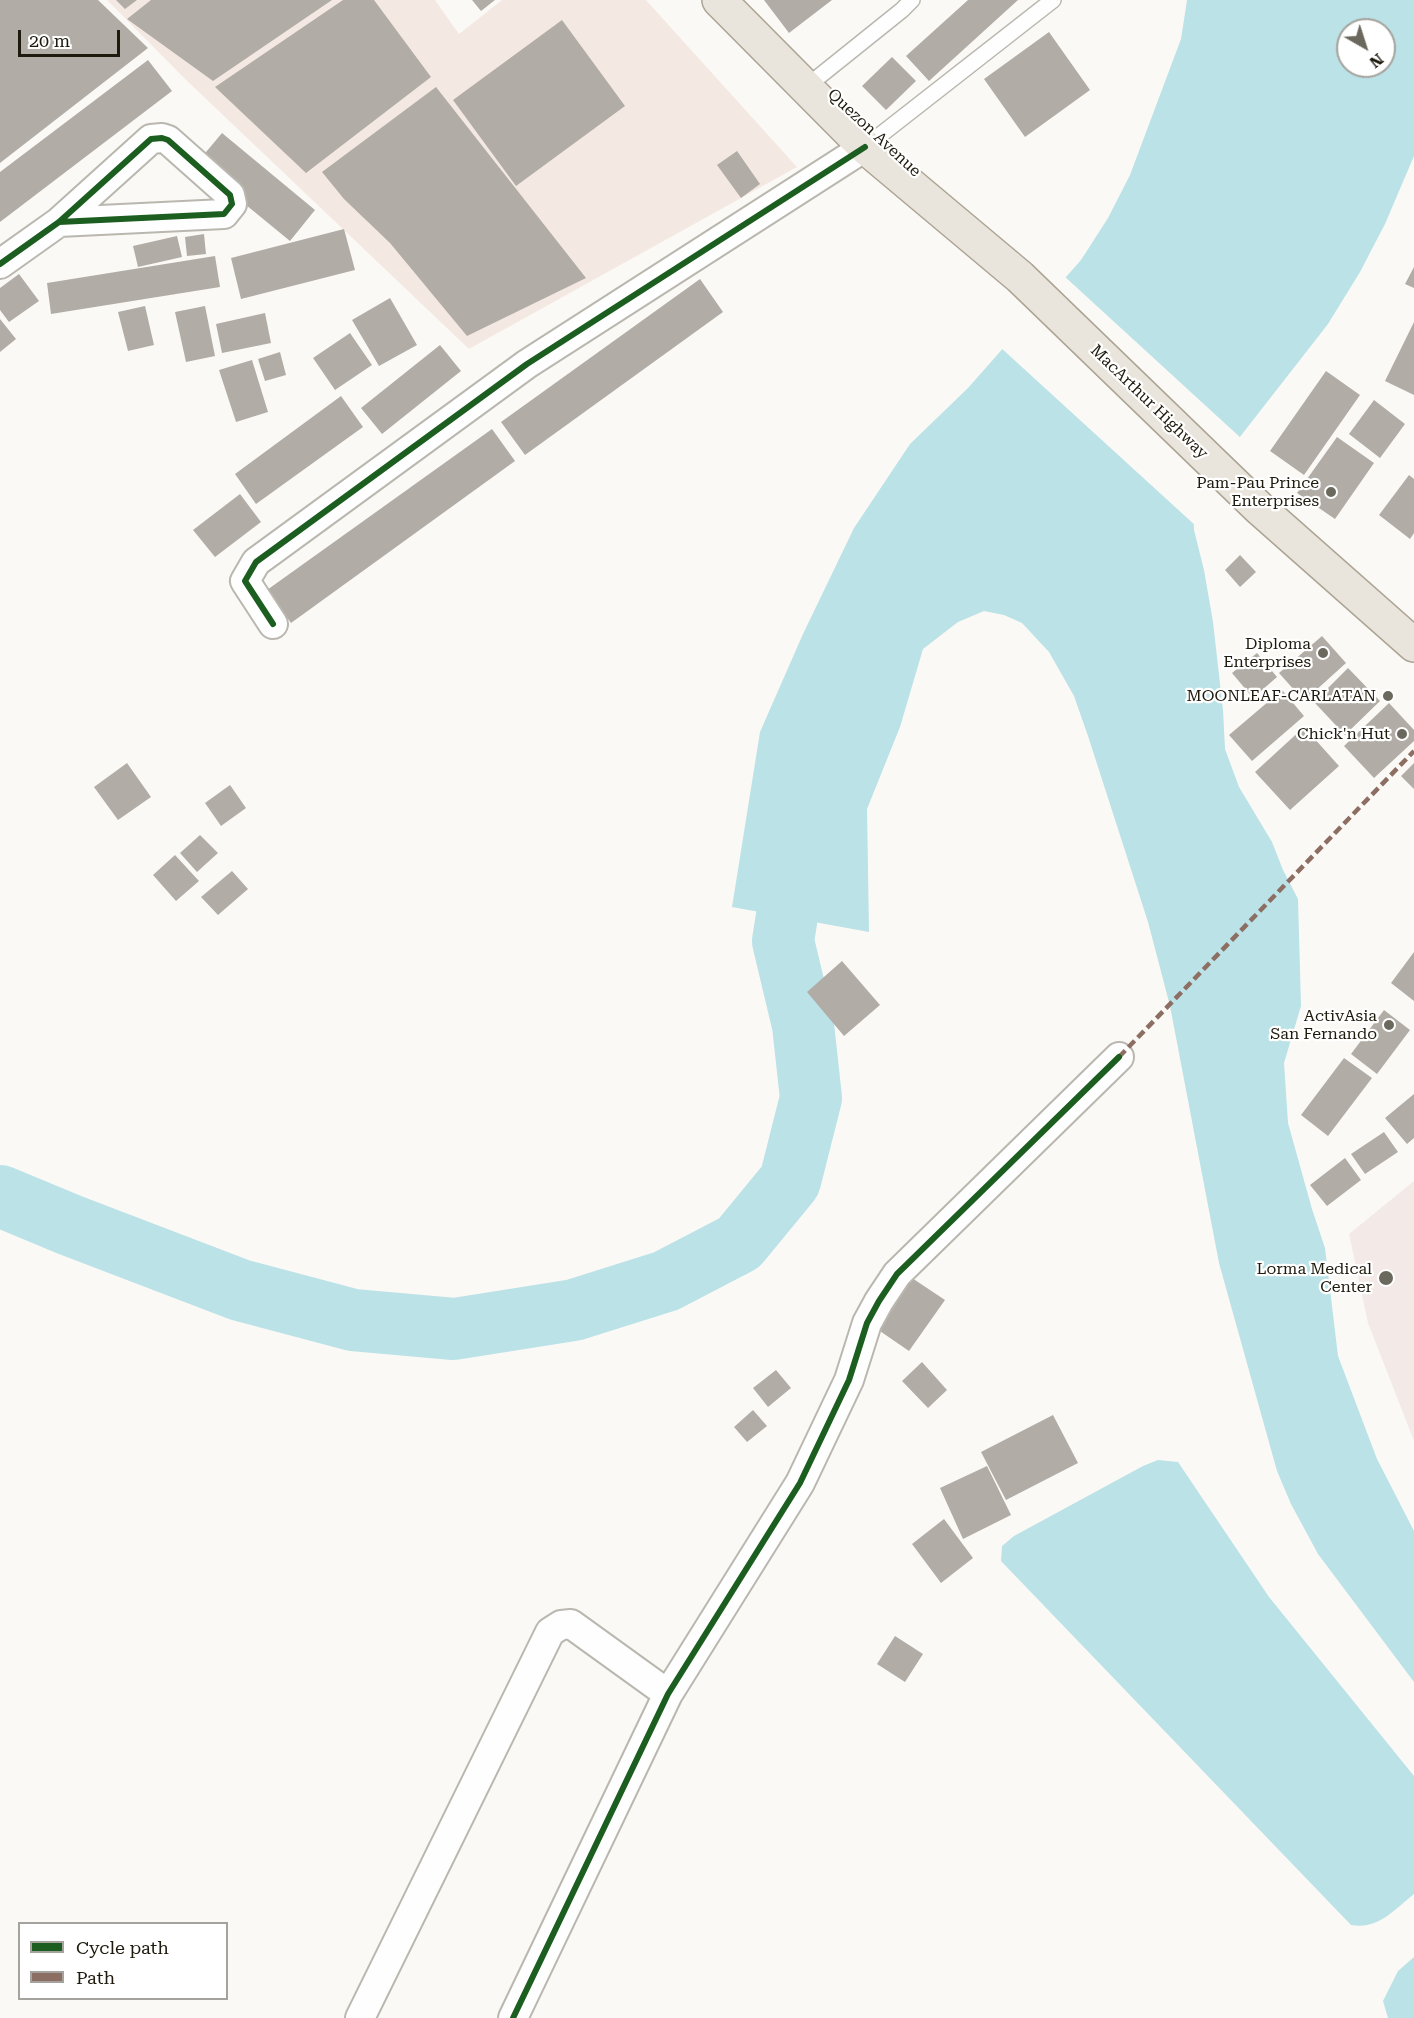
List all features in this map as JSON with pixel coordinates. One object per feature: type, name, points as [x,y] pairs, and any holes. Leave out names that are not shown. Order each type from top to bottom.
[{"type":"main road","name":"Quezon Avenue","points":[[718,0],[865,147],[1020,277]]},
{"type":"main road","name":"MacArthur Highway","points":[[1020,277],[1259,508],[1414,645]]},
{"type":"street","points":[[0,264],[59,222],[151,139],[168,140],[230,195],[232,204],[224,214],[59,222]]},
{"type":"street","points":[[273,624],[244,581],[256,562],[527,364],[865,147]]},
{"type":"street","points":[[513,2018],[668,1694],[800,1483],[849,1380],[867,1323],[879,1301],[897,1274],[1119,1057]]},
{"type":"street","points":[[360,2018],[550,1632],[561,1625],[571,1624],[668,1694]]},
{"type":"lane","points":[[806,87],[912,0]]},
{"type":"lane","points":[[865,147],[1053,0]]},
{"type":"shaded area","points":[[107,0],[435,0],[459,34],[502,0],[646,0],[797,167],[469,349],[184,78]]},
{"type":"shaded area","name":"Lorma Medical Center","points":[[1414,1181],[1414,1441],[1368,1323],[1349,1234]]},
{"type":"water","points":[[1187,0],[1414,0],[1414,156],[1385,224],[1360,272],[1328,324],[1193,497],[1194,530],[1213,622],[1225,749],[1239,787],[1272,842],[1298,899],[1301,1006],[1284,1063],[1288,1123],[1325,1248],[1338,1356],[1377,1459],[1414,1531],[1414,1682],[1318,1554],[1291,1504],[1277,1471],[1219,1263],[1170,1006],[1148,922],[1074,696],[1049,652],[1022,623],[1004,615],[984,611],[958,622],[923,649],[900,727],[867,809],[869,932],[732,907],[760,732],[803,634],[854,528],[910,444],[968,388],[1081,260],[1108,218],[1130,175],[1181,39]]},
{"type":"water","points":[[1158,1460],[1178,1462],[1269,1597],[1414,1776],[1414,1894],[1378,1922],[1361,1926],[1351,1925],[1001,1561],[1002,1546],[1014,1536]]},
{"type":"water","points":[[1414,1957],[1414,2018],[1388,2018],[1383,2001],[1398,1971]]},
{"type":"pier","points":[[1063,275],[1242,439],[1196,498],[1197,527],[1000,347]]},
{"type":"building","points":[[0,0],[98,0],[148,48],[0,163]]},
{"type":"building","points":[[116,0],[137,0],[125,9]]},
{"type":"building","points":[[151,0],[332,0],[213,81],[127,19]]},
{"type":"building","points":[[343,0],[374,0],[431,77],[306,173],[215,87]]},
{"type":"building","points":[[472,0],[495,0],[481,11]]},
{"type":"building","points":[[764,0],[832,0],[789,33]]},
{"type":"building","points":[[968,0],[1018,0],[929,81],[906,56]]},
{"type":"building","points":[[562,20],[625,106],[516,186],[453,100]]},
{"type":"building","points":[[1049,32],[1090,90],[1025,137],[984,79]]},
{"type":"building","points":[[892,57],[916,81],[886,110],[862,86]]},
{"type":"building","points":[[148,60],[172,91],[0,222],[0,172]]},
{"type":"building","points":[[436,87],[586,278],[467,336],[390,243],[344,199],[322,172]]},
{"type":"building","points":[[222,133],[315,210],[290,241],[196,164]]},
{"type":"building","points":[[737,151],[760,184],[741,198],[717,165]]},
{"type":"building","points":[[344,229],[355,270],[241,299],[231,258]]},
{"type":"building","points":[[204,234],[206,254],[187,256],[185,237]]},
{"type":"building","points":[[177,236],[182,257],[138,267],[133,246]]},
{"type":"building","points":[[215,256],[220,287],[51,314],[47,283]]},
{"type":"building","points":[[1414,267],[1414,288],[1405,284]]},
{"type":"building","points":[[19,274],[39,301],[9,322],[0,310],[0,288]]},
{"type":"building","points":[[700,279],[723,312],[525,455],[501,422]]},
{"type":"building","points":[[390,298],[417,345],[379,366],[352,320]]},
{"type":"building","points":[[145,306],[154,345],[128,351],[118,312]]},
{"type":"building","points":[[205,306],[215,356],[186,362],[175,312]]},
{"type":"building","points":[[265,313],[271,343],[222,353],[216,324]]},
{"type":"building","points":[[0,319],[16,339],[0,352]]},
{"type":"building","points":[[1414,322],[1414,395],[1385,381]]},
{"type":"building","points":[[350,333],[372,365],[335,390],[313,358]]},
{"type":"building","points":[[440,345],[461,371],[382,434],[361,408]]},
{"type":"building","points":[[280,352],[286,375],[265,381],[258,359]]},
{"type":"building","points":[[252,360],[268,412],[236,422],[219,370]]},
{"type":"building","points":[[1326,371],[1360,395],[1304,475],[1270,451]]},
{"type":"building","points":[[341,396],[363,427],[256,504],[235,474]]},
{"type":"building","points":[[1374,400],[1405,424],[1380,458],[1349,434]]},
{"type":"building","points":[[492,429],[515,461],[291,623],[267,590]]},
{"type":"building","points":[[1337,437],[1374,463],[1335,519],[1297,493]]},
{"type":"building","points":[[1409,475],[1414,479],[1414,533],[1410,539],[1379,515]]},
{"type":"building","points":[[240,494],[261,522],[215,557],[193,530]]},
{"type":"building","points":[[1240,555],[1256,572],[1240,587],[1225,570]]},
{"type":"building","points":[[1322,636],[1346,663],[1304,701],[1279,673]]},
{"type":"building","points":[[1257,653],[1277,677],[1253,698],[1232,673]]},
{"type":"building","points":[[1348,668],[1380,701],[1345,735],[1314,702]]},
{"type":"building","points":[[1282,690],[1304,716],[1252,761],[1229,735]]},
{"type":"building","points":[[1389,703],[1414,730],[1414,741],[1374,778],[1344,746]]},
{"type":"building","points":[[1304,727],[1339,766],[1290,810],[1255,772]]},
{"type":"building","points":[[127,763],[151,797],[118,820],[94,787]]},
{"type":"building","points":[[1414,763],[1414,789],[1401,776]]},
{"type":"building","points":[[230,785],[246,808],[221,826],[205,803]]},
{"type":"building","points":[[200,835],[218,853],[197,872],[180,853]]},
{"type":"building","points":[[175,855],[199,881],[176,901],[153,875]]},
{"type":"building","points":[[232,871],[248,889],[218,915],[201,897]]},
{"type":"building","points":[[1414,952],[1414,1001],[1391,983]]},
{"type":"building","points":[[842,961],[880,1005],[844,1036],[807,992]]},
{"type":"building","points":[[1384,1010],[1410,1030],[1377,1074],[1351,1054]]},
{"type":"building","points":[[1344,1058],[1372,1078],[1328,1136],[1301,1115]]},
{"type":"building","points":[[1414,1094],[1414,1138],[1407,1144],[1385,1118]]},
{"type":"building","points":[[1384,1132],[1398,1152],[1365,1174],[1351,1154]]},
{"type":"building","points":[[1345,1158],[1361,1180],[1327,1206],[1310,1185]]},
{"type":"building","points":[[909,1276],[945,1300],[909,1351],[874,1327]]},
{"type":"building","points":[[922,1362],[947,1390],[928,1408],[902,1381]]},
{"type":"building","points":[[776,1370],[791,1388],[768,1407],[753,1388]]},
{"type":"building","points":[[753,1410],[767,1426],[747,1442],[734,1427]]},
{"type":"building","points":[[1053,1415],[1078,1463],[1006,1500],[981,1452]]},
{"type":"building","points":[[987,1466],[1011,1515],[963,1539],[940,1488]]},
{"type":"building","points":[[944,1519],[973,1558],[941,1583],[912,1544]]},
{"type":"building","points":[[895,1636],[923,1654],[905,1682],[877,1664]]},
{"type":"waterway","points":[[0,1196],[240,1290],[353,1320],[454,1329],[574,1310],[666,1281],[739,1243],[790,1181],[811,1098],[803,1025],[783,941],[800,833]]},
{"type":"marked path","points":[[1119,1057],[1414,751]]},
{"type":"cycle path","points":[[0,264],[59,222],[151,139],[168,140],[230,195],[232,204],[224,214],[59,222]]},
{"type":"cycle path","points":[[273,624],[245,581],[256,562],[527,364],[865,147]]},
{"type":"cycle path","points":[[513,2018],[668,1694],[800,1483],[849,1380],[867,1323],[879,1301],[897,1274],[1119,1057]]},
{"type":"place","name":"Pam-Pau Prince Enterprises","points":[[1331,492]]},
{"type":"place","name":"Diploma Enterprises","points":[[1323,653]]},
{"type":"place","name":"MOONLEAF-CARLATAN","points":[[1388,696]]},
{"type":"place","name":"Chick'n Hut","points":[[1402,734]]},
{"type":"place","name":"ActivAsia San Fernando","points":[[1389,1025]]},
{"type":"place","name":"Lorma Medical Center","points":[[1386,1278]]}]
